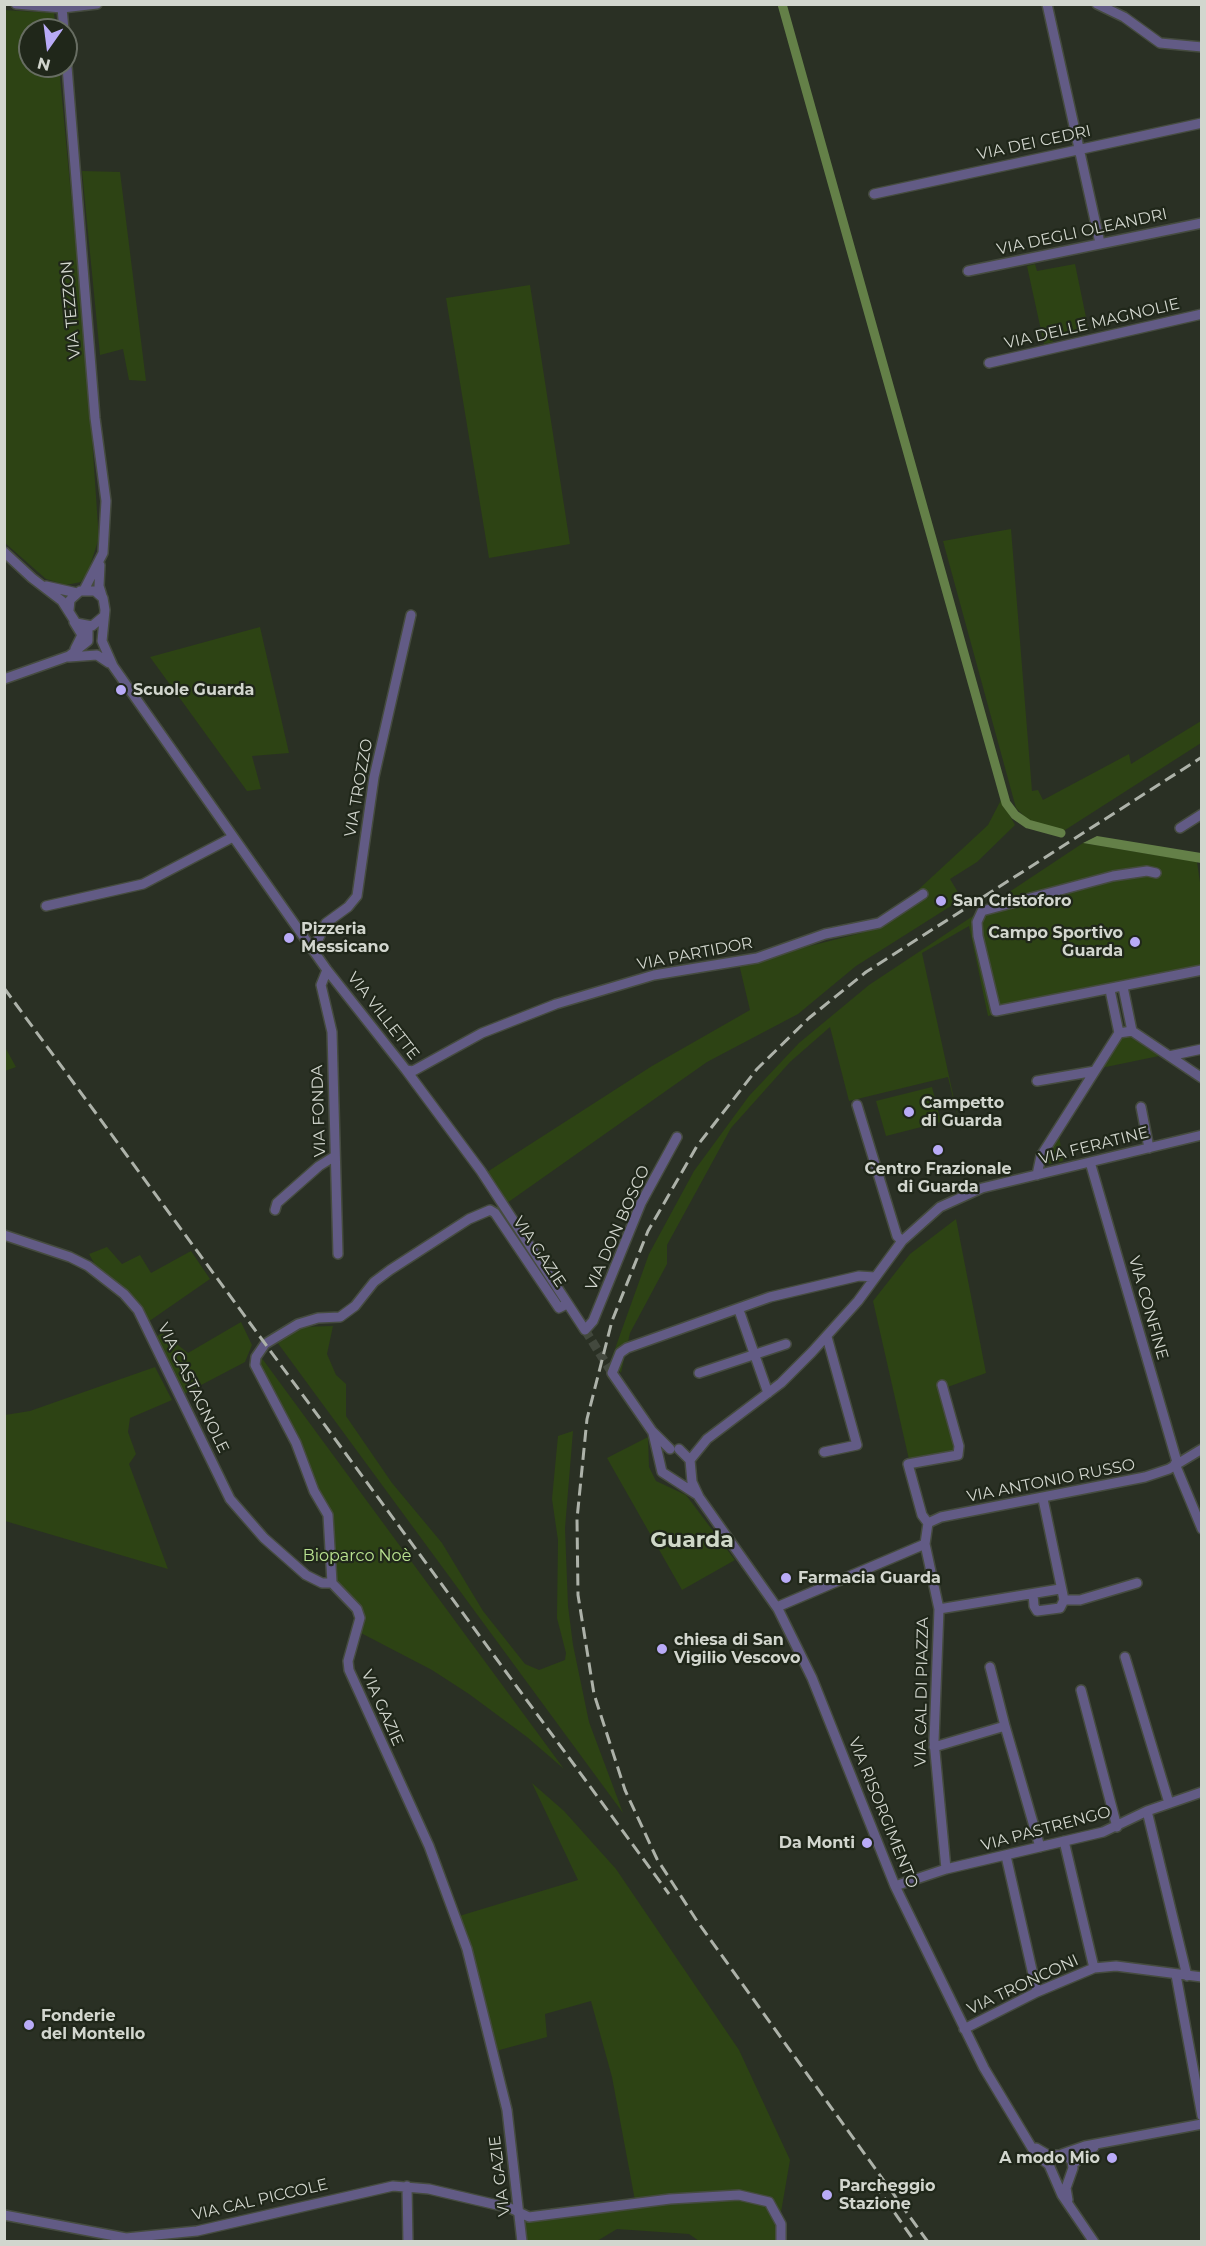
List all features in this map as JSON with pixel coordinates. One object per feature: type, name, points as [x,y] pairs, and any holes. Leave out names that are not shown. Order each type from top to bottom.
[{"type":"street","points":[[16,4],[62,8],[97,4]]},
{"type":"street","points":[[1047,4],[1100,243]]},
{"type":"street","points":[[1097,4],[1124,17],[1160,43],[1202,47]]},
{"type":"street","points":[[62,8],[63,18]]},
{"type":"street","name":"VIA TEZZON","points":[[68,78],[94,406],[106,501],[105,545],[100,563],[99,586],[103,598]]},
{"type":"street","name":"VIA DEI CEDRI","points":[[874,194],[1202,123]]},
{"type":"street","name":"VIA DEGLI OLEANDRI","points":[[968,271],[1202,223]]},
{"type":"street","name":"VIA DELLE MAGNOLIE","points":[[989,363],[1202,314]]},
{"type":"street","points":[[4,552],[62,601],[71,615],[82,635],[68,656]]},
{"type":"street","name":"VIA TEZZON","points":[[80,591],[100,563]]},
{"type":"street","points":[[44,586],[95,591],[103,598]]},
{"type":"street","points":[[71,615],[70,600],[80,591]]},
{"type":"street","name":"VIA VILLETTE","points":[[103,598],[102,641],[112,665]]},
{"type":"street","points":[[71,615],[90,626]]},
{"type":"street","points":[[4,679],[68,656],[88,641],[90,626],[104,615]]},
{"type":"street","name":"VIA TROZZO","points":[[314,951],[326,923],[348,907],[357,896],[374,777],[411,615]]},
{"type":"street","name":"VIA VILLETTE","points":[[90,626],[94,641],[327,970],[406,1070],[481,1171],[585,1330]]},
{"type":"street","points":[[68,656],[97,655],[112,665]]},
{"type":"street","points":[[1179,828],[1202,814]]},
{"type":"street","points":[[46,906],[142,884],[233,837]]},
{"type":"street","points":[[1156,873],[1147,871],[1113,876],[982,911],[979,916],[978,936],[996,1011],[1202,970]]},
{"type":"street","name":"VIA PARTIDOR","points":[[406,1070],[413,1071],[482,1033],[556,1004],[654,975],[757,958],[825,934],[879,923],[923,894]]},
{"type":"street","name":"VIA FONDA","points":[[327,970],[321,985],[332,1032],[338,1254]]},
{"type":"street","points":[[1123,987],[1132,1031]]},
{"type":"street","points":[[1037,1175],[1041,1156],[1119,1033],[1110,990]]},
{"type":"street","points":[[1119,1033],[1132,1031],[1202,1078]]},
{"type":"street","points":[[1170,1056],[1202,1049]]},
{"type":"street","points":[[1037,1082],[1095,1071]]},
{"type":"street","points":[[857,1105],[897,1236],[902,1240]]},
{"type":"street","points":[[1141,1107],[1149,1148]]},
{"type":"street","name":"VIA FERATINE","points":[[690,1464],[707,1439],[768,1393],[827,1337],[902,1240],[923,1220],[959,1197],[1037,1175],[1202,1135]]},
{"type":"street","name":"VIA DON BOSCO","points":[[585,1330],[593,1321],[641,1203],[677,1137]]},
{"type":"street","points":[[275,1210],[277,1203],[319,1166],[336,1156]]},
{"type":"street","name":"VIA CONFINE","points":[[1090,1162],[1176,1463],[1202,1529]]},
{"type":"street","name":"VIA GAZIE","points":[[522,2241],[507,2110],[467,1949],[429,1845],[349,1670],[348,1661],[360,1618],[357,1609],[332,1583],[328,1515],[314,1491],[297,1443],[255,1365],[259,1350],[298,1324],[318,1318],[340,1317],[355,1305],[374,1282],[390,1270],[469,1219],[490,1210],[495,1213],[559,1308],[567,1305]]},
{"type":"street","name":"VIA CASTAGNOLE","points":[[4,1235],[70,1257],[105,1277],[138,1310],[230,1499],[264,1538],[306,1575],[322,1583],[332,1583]]},
{"type":"street","name":"VIA RISORGIMENTO","points":[[875,1277],[859,1276],[800,1289],[707,1318],[627,1348],[620,1353],[612,1373],[652,1431],[690,1464],[692,1482],[699,1497],[777,1607],[812,1678],[895,1886],[964,2029],[984,2068],[1037,2156],[1049,2165],[1050,2172],[1055,2177],[1062,2195],[1094,2241]]},
{"type":"street","points":[[740,1313],[768,1393]]},
{"type":"street","points":[[824,1452],[857,1445],[827,1337]]},
{"type":"street","points":[[699,1373],[786,1344]]},
{"type":"street","points":[[928,1523],[922,1515],[908,1464],[958,1455],[959,1446],[942,1385]]},
{"type":"street","name":"VIA RISORGIMENTO","points":[[652,1431],[662,1472],[685,1485],[699,1497]]},
{"type":"street","name":"VIA FERATINE","points":[[674,1449],[707,1439]]},
{"type":"street","points":[[660,1461],[663,1454],[674,1449]]},
{"type":"street","name":"VIA ANTONIO RUSSO","points":[[928,1523],[941,1517],[1043,1499],[1145,1477],[1202,1449]]},
{"type":"street","points":[[672,1479],[684,1476],[690,1464]]},
{"type":"street","points":[[1033,1594],[1037,1611],[1060,1608],[1064,1600],[1043,1499]]},
{"type":"street","name":"VIA CAL DI PIAZZA","points":[[928,1523],[925,1544],[939,1610],[934,1747],[946,1869]]},
{"type":"street","points":[[777,1607],[925,1544]]},
{"type":"street","points":[[1064,1600],[1080,1600],[1137,1583]]},
{"type":"street","points":[[939,1610],[1060,1589]]},
{"type":"street","points":[[1125,1657],[1169,1803]]},
{"type":"street","points":[[990,1667],[1040,1847]]},
{"type":"street","points":[[1081,1690],[1117,1827]]},
{"type":"street","points":[[934,1747],[1005,1726]]},
{"type":"street","name":"VIA PASTRENGO","points":[[895,1886],[946,1869],[1117,1827],[1147,1811],[1202,1792]]},
{"type":"street","points":[[1147,1811],[1187,1976]]},
{"type":"street","points":[[1064,1841],[1094,1968]]},
{"type":"street","points":[[1006,1856],[1037,1992]]},
{"type":"street","name":"VIA TRONCONI","points":[[964,2029],[1037,1992],[1094,1968],[1116,1966],[1202,1977]]},
{"type":"street","points":[[1176,1975],[1202,2116]]},
{"type":"street","points":[[1049,2165],[1058,2155],[1098,2144],[1202,2124]]},
{"type":"street","points":[[1069,2203],[1066,2188],[1073,2164],[1098,2144]]},
{"type":"street","points":[[1031,2145],[1043,2153],[1069,2157],[1073,2164]]},
{"type":"street","points":[[1055,2177],[1069,2176]]},
{"type":"street","points":[[408,2186],[408,2241]]},
{"type":"street","name":"VIA CAL PICCOLE","points":[[4,2215],[126,2238],[196,2231],[370,2190],[408,2186],[510,2208],[528,2217],[670,2199],[739,2195],[769,2202],[781,2224],[782,2241]]},
{"type":"green space","points":[[4,10],[54,13],[55,18],[18,18],[18,78],[60,78],[88,378],[98,526],[98,541],[89,569],[81,582],[66,585],[46,579],[5,543]]},
{"type":"green space","points":[[82,171],[120,172],[146,381],[129,380],[123,349],[100,355]]},
{"type":"green space","points":[[1035,264],[1037,271],[1075,264],[1088,327],[1051,335],[1053,342],[1044,344],[1027,266]]},
{"type":"green space","points":[[530,285],[570,544],[489,558],[446,298]]},
{"type":"green space","points":[[1011,529],[1032,791],[1038,790],[1043,800],[1129,754],[1131,764],[1201,721],[1201,743],[1062,832],[1031,823],[1016,808],[943,541]]},
{"type":"green space","points":[[260,627],[289,753],[252,756],[261,789],[247,791],[150,657]]},
{"type":"green space","points":[[1001,800],[1015,825],[977,862],[950,879],[962,899],[856,966],[798,1014],[707,1062],[507,1203],[487,1172],[652,1066],[750,1010],[739,964],[861,933],[920,894],[919,889],[988,825]]},
{"type":"green space","points":[[1083,843],[1197,862],[1202,896],[1201,966],[988,1016],[969,926],[922,953],[961,1131],[948,1077],[849,1101],[830,1027],[790,1062],[731,1128],[667,1245],[667,1264],[630,1333],[621,1373],[611,1360],[649,1254],[694,1171],[749,1096],[799,1043],[869,985]]},
{"type":"green space","points":[[1129,1036],[1159,1056],[1101,1068],[1121,1037]]},
{"type":"green space","points":[[5,1047],[16,1067],[4,1071]]},
{"type":"green space","name":"Campetto di Guarda","points":[[932,1087],[941,1122],[886,1136],[876,1101]]},
{"type":"green space","points":[[1059,1135],[1063,1161],[1049,1164],[1046,1158]]},
{"type":"green space","points":[[956,1219],[986,1373],[945,1388],[962,1460],[910,1464],[873,1301],[910,1254]]},
{"type":"green space","points":[[107,1247],[122,1264],[140,1255],[151,1273],[191,1251],[210,1279],[148,1322],[126,1291],[95,1265],[89,1254]]},
{"type":"green space","points":[[241,1322],[252,1345],[245,1362],[184,1394],[155,1337],[163,1333],[188,1353]]},
{"type":"green space","points":[[333,1326],[327,1354],[336,1375],[346,1384],[346,1416],[392,1483],[442,1543],[483,1611],[525,1664],[539,1670],[565,1660],[566,1653],[557,1618],[558,1540],[552,1499],[558,1436],[573,1431],[565,1528],[568,1606],[573,1645],[589,1722],[623,1813],[277,1342],[302,1327]]},
{"type":"green space","name":"Bioparco Noè","points":[[261,1357],[564,1769],[527,1737],[469,1694],[432,1670],[359,1632],[362,1622],[335,1583],[331,1524],[300,1444],[261,1366]]},
{"type":"green space","points":[[155,1367],[172,1400],[130,1418],[128,1432],[136,1454],[129,1464],[168,1569],[5,1521],[5,1415],[30,1411]]},
{"type":"green space","points":[[648,1437],[649,1467],[656,1481],[686,1495],[735,1560],[682,1590],[607,1458]]},
{"type":"green space","points":[[532,1783],[564,1811],[616,1869],[739,2050],[790,2160],[776,2241],[699,2241],[689,2234],[617,2229],[597,2241],[525,2241],[524,2217],[636,2206],[612,2077],[591,2001],[545,2014],[547,2037],[496,2051],[479,1978],[456,1917],[578,1880]]},
{"type":"shaded area","points":[[1097,836],[1201,853],[1201,863],[1083,843]]},
{"type":"waterway","points":[[782,4],[1006,803],[1015,815],[1028,824],[1061,833]]},
{"type":"tunnel","points":[[585,1330],[612,1373]]},
{"type":"railway","points":[[928,2242],[697,1921],[657,1859],[625,1790],[594,1694],[578,1595],[577,1519],[587,1419],[612,1321],[648,1231],[697,1146],[757,1069],[809,1018],[866,972],[1202,757]]},
{"type":"railway","points":[[4,988],[669,1894]]},
{"type":"railway","points":[[874,2183],[915,2242]]},
{"type":"place","name":"Scuole Guarda","points":[[121,690]]},
{"type":"place","name":"San Cristoforo","points":[[941,901]]},
{"type":"place","name":"Pizzeria Messicano","points":[[289,938]]},
{"type":"place","name":"Campo Sportivo Guarda","points":[[1135,942]]},
{"type":"place","name":"Campetto di Guarda","points":[[909,1112]]},
{"type":"place","name":"Centro Frazionale di Guarda","points":[[938,1150]]},
{"type":"place","name":"Farmacia Guarda","points":[[786,1578]]},
{"type":"place","name":"chiesa di San Vigilio Vescovo","points":[[662,1649]]},
{"type":"place","name":"Da Monti","points":[[867,1843]]},
{"type":"place","name":"Fonderie del Montello","points":[[29,2025]]},
{"type":"place","name":"A modo Mio","points":[[1112,2158]]},
{"type":"place","name":"Parcheggio Stazione","points":[[827,2195]]},
{"type":"district","name":"Guarda","points":[[692,1541]]}]
